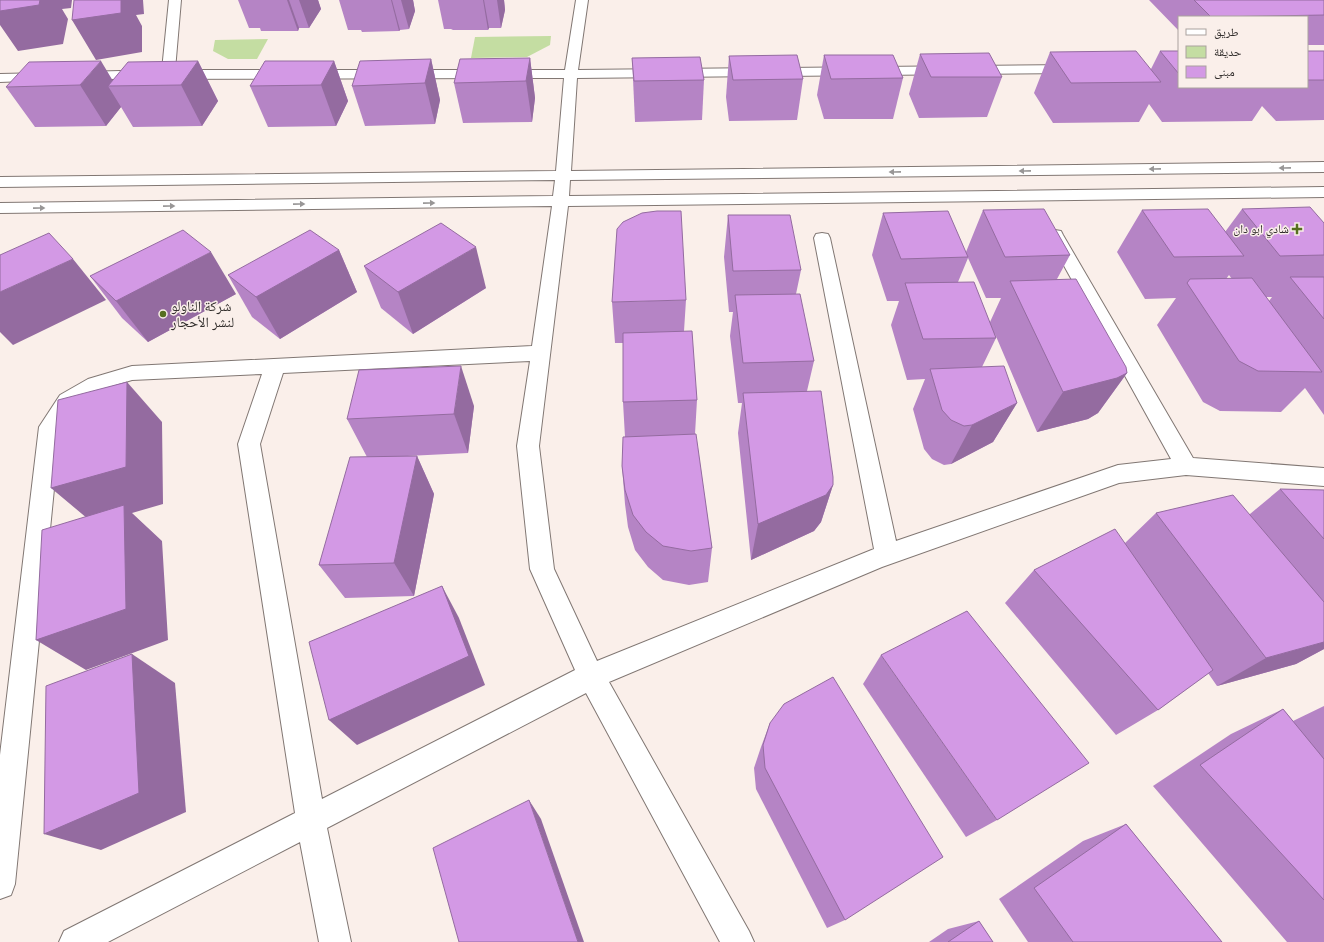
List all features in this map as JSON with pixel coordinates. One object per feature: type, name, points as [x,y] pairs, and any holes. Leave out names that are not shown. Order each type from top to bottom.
[{"type":"street","points":[[168,74],[174,0]]},
{"type":"street","points":[[582,0],[571,74],[561,201],[528,446],[542,569],[591,676],[738,942]]},
{"type":"street","points":[[0,78],[168,74],[571,74],[1084,69]]},
{"type":"street","points":[[0,182],[1324,167]]},
{"type":"street","points":[[0,208],[1324,192]]},
{"type":"street","points":[[1055,235],[1186,466]]},
{"type":"street","points":[[822,238],[887,554]]},
{"type":"street","points":[[0,884],[50,427],[67,400],[95,384],[132,373],[540,353]]},
{"type":"street","points":[[275,366],[249,444],[311,821],[335,942]]},
{"type":"street","points":[[75,942],[591,676],[887,554],[1118,474],[1186,466],[1324,477]]},
{"type":"green space","points":[[551,36],[550,45],[527,57],[471,58],[475,37]]},
{"type":"green space","points":[[268,39],[257,59],[228,59],[213,51],[215,40]]},
{"type":"building","points":[[0,0],[40,0],[39,5],[0,11]]},
{"type":"building","points":[[74,0],[121,0],[121,13],[72,20]]},
{"type":"building","points":[[1194,0],[1324,0],[1324,15],[1210,16]]},
{"type":"building","points":[[1136,51],[1161,82],[1071,83],[1050,52]]},
{"type":"building","points":[[1160,51],[1178,51],[1178,73]]},
{"type":"building","points":[[1308,51],[1324,51],[1324,80],[1308,80]]},
{"type":"building","points":[[989,53],[1002,77],[931,77],[920,54]]},
{"type":"building","points":[[797,55],[803,79],[733,80],[729,56]]},
{"type":"building","points":[[824,55],[893,55],[903,78],[831,79]]},
{"type":"building","points":[[700,57],[704,80],[634,81],[632,58]]},
{"type":"building","points":[[530,58],[526,81],[454,83],[460,59]]},
{"type":"building","points":[[431,59],[425,83],[352,86],[360,61]]},
{"type":"building","points":[[101,61],[80,85],[6,87],[29,62]]},
{"type":"building","points":[[198,61],[181,85],[108,86],[128,62]]},
{"type":"building","points":[[265,61],[334,61],[321,85],[250,86]]},
{"type":"building","points":[[1310,207],[1324,223],[1324,255],[1280,256],[1242,209]]},
{"type":"building","points":[[1044,209],[1070,255],[1005,257],[983,210]]},
{"type":"building","points":[[1208,209],[1244,256],[1174,257],[1142,210]]},
{"type":"building","points":[[657,211],[681,211],[686,300],[612,302],[617,229],[623,222],[642,213]]},
{"type":"building","points":[[948,211],[968,257],[901,259],[883,213]]},
{"type":"building","points":[[728,215],[790,215],[801,270],[733,271]]},
{"type":"building","points":[[441,223],[476,247],[398,292],[364,266]]},
{"type":"building","points":[[183,230],[211,252],[116,301],[90,276]]},
{"type":"building","points":[[310,230],[339,250],[256,297],[228,275]]},
{"type":"building","points":[[49,233],[73,259],[0,292],[0,255]]},
{"type":"building","points":[[1290,277],[1324,277],[1324,319]]},
{"type":"building","points":[[1252,278],[1322,372],[1258,371],[1239,361],[1187,283],[1190,279]]},
{"type":"building","points":[[1076,279],[1126,367],[1127,373],[1117,378],[1063,392],[1010,281]]},
{"type":"building","points":[[974,282],[996,338],[923,339],[905,283]]},
{"type":"building","points":[[800,294],[814,361],[743,363],[735,295]]},
{"type":"building","points":[[692,331],[697,400],[623,402],[623,333]]},
{"type":"building","points":[[461,366],[454,414],[347,419],[359,370]]},
{"type":"building","points":[[1004,366],[1017,403],[972,425],[964,426],[951,420],[942,410],[930,369]]},
{"type":"building","points":[[127,382],[126,467],[51,488],[58,400]]},
{"type":"building","points":[[821,391],[833,485],[826,495],[758,524],[743,393]]},
{"type":"building","points":[[696,434],[712,548],[691,551],[663,546],[646,532],[633,515],[625,490],[622,466],[623,437]]},
{"type":"building","points":[[417,456],[394,563],[319,565],[350,457]]},
{"type":"building","points":[[1280,489],[1324,490],[1324,539]]},
{"type":"building","points":[[1233,495],[1324,602],[1324,642],[1266,658],[1156,513]]},
{"type":"building","points":[[124,505],[126,609],[36,640],[42,530]]},
{"type":"building","points":[[1115,529],[1213,670],[1158,710],[1034,570]]},
{"type":"building","points":[[442,586],[469,656],[329,720],[309,642]]},
{"type":"building","points":[[967,611],[1089,763],[997,820],[881,655]]},
{"type":"building","points":[[132,654],[139,793],[44,834],[46,686]]},
{"type":"building","points":[[833,677],[943,857],[845,920],[765,768],[763,745],[770,723],[784,704]]},
{"type":"building","points":[[1283,709],[1324,759],[1324,900],[1200,765]]},
{"type":"building","points":[[529,800],[578,942],[459,942],[433,848]]},
{"type":"building","points":[[1126,824],[1222,942],[1073,942],[1034,888]]},
{"type":"building","points":[[979,921],[993,942],[948,942]]},
{"type":"place","name":"شادي ابو دان","points":[[1297,229]]},
{"type":"place","name":"شركة الناولو لنشر الأحجار","points":[[163,314]]}]
